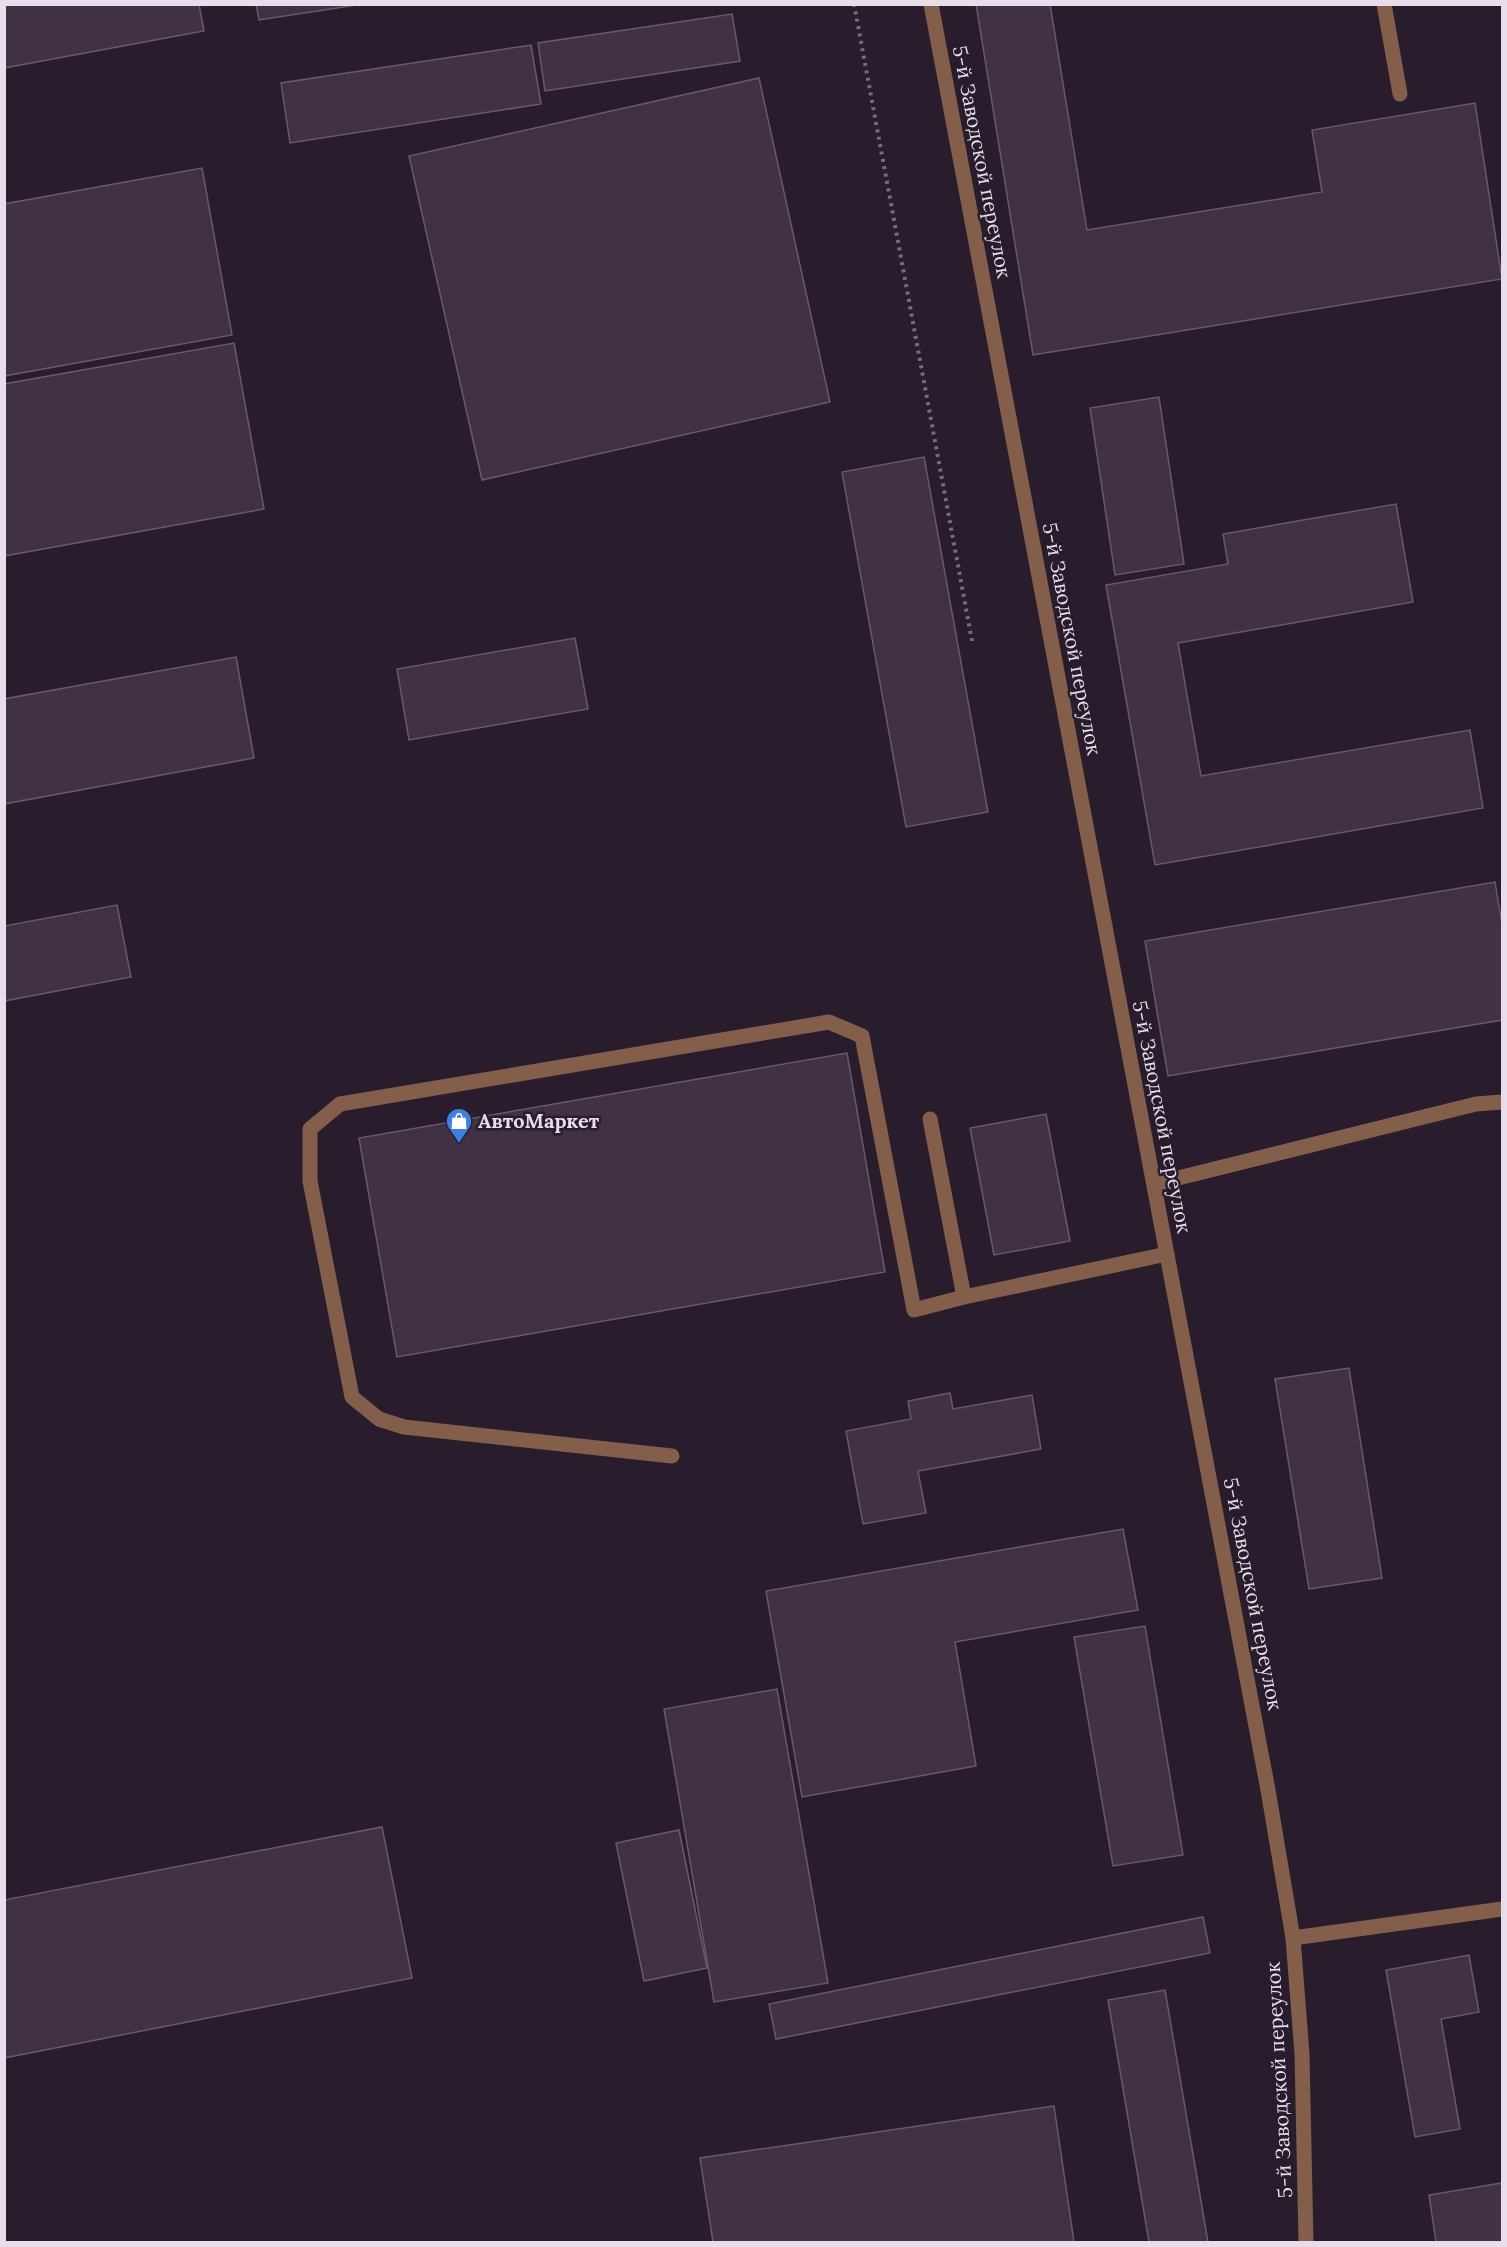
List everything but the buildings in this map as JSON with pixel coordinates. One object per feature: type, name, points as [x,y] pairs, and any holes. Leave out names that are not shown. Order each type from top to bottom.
[{"type":"street","name":"5-й Заводской переулок","points":[[931,4],[1268,1790],[1293,1938],[1302,2054],[1306,2242]]},
{"type":"street","points":[[1384,4],[1400,94]]},
{"type":"street","points":[[672,1456],[404,1427],[379,1419],[352,1397],[310,1181],[310,1129],[340,1104],[829,1022],[862,1036],[914,1310],[964,1297],[1167,1254]]},
{"type":"street","points":[[1154,1184],[1476,1104],[1503,1102]]},
{"type":"street","points":[[930,1119],[964,1297]]},
{"type":"street","points":[[1293,1938],[1503,1909]]},
{"type":"path","points":[[854,4],[972,641]]},
{"type":"place","name":"АвтоМаркет","points":[[459,1144]]}]
